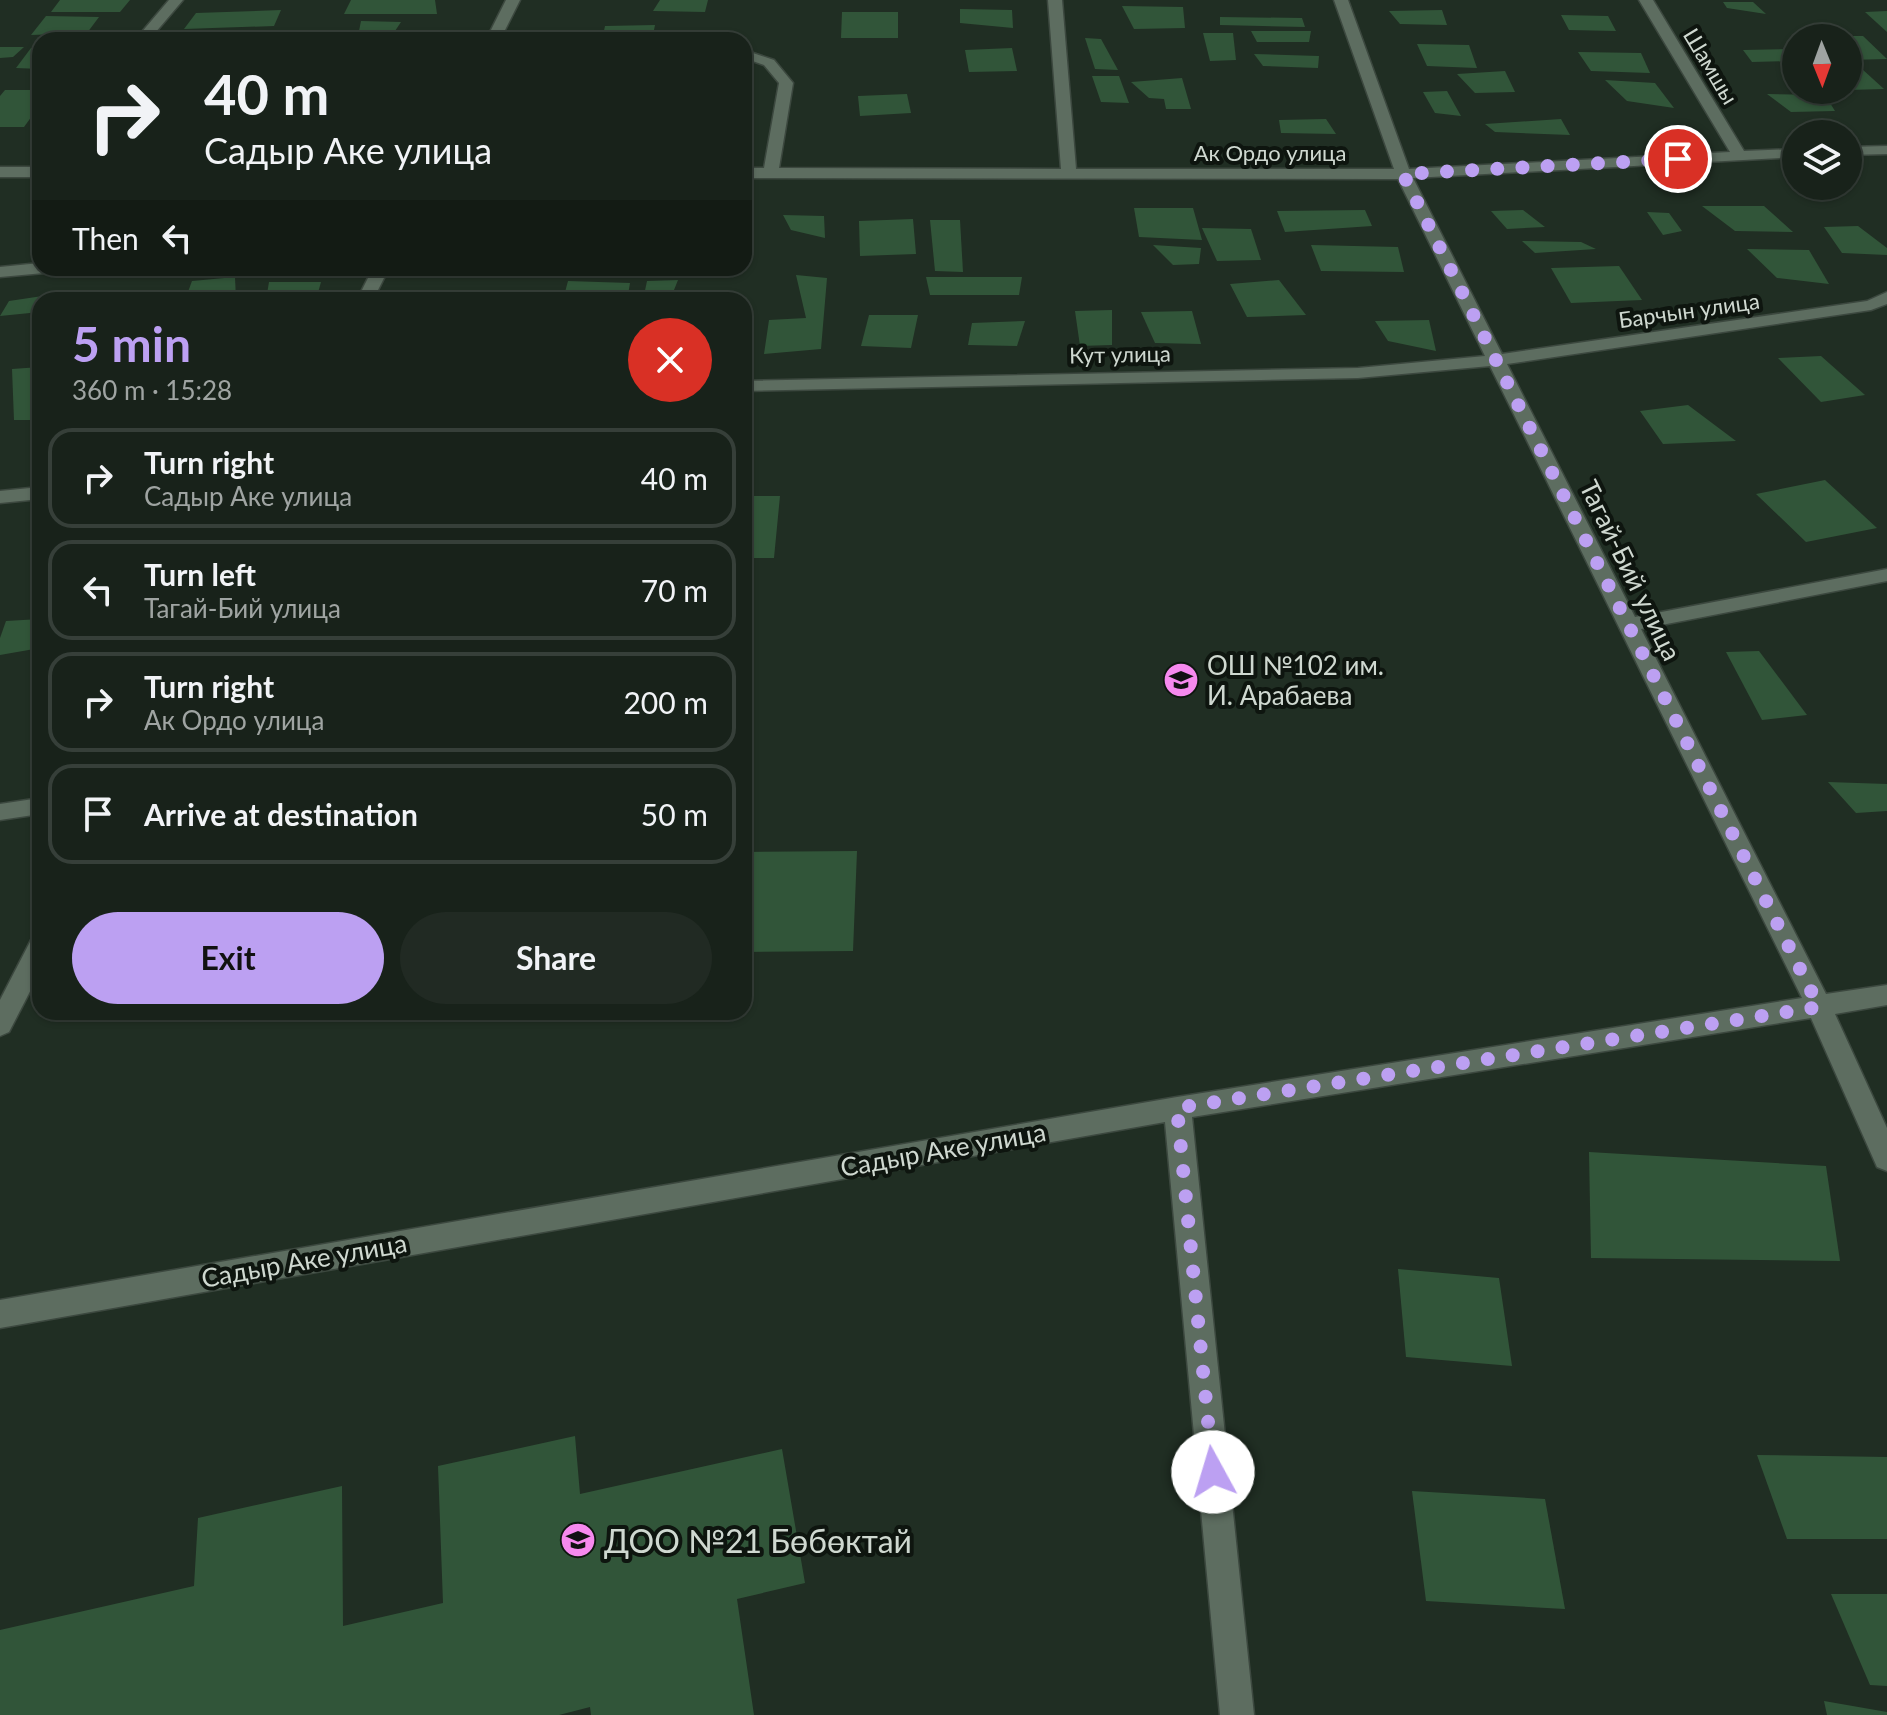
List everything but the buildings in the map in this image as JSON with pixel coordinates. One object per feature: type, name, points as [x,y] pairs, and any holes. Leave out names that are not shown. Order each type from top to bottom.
[{"type":"street","points":[[149,32],[176,0]]},
{"type":"street","points":[[497,32],[513,0]]},
{"type":"street","points":[[1055,0],[1069,174]]},
{"type":"street","name":"Тагай-Бий улица","points":[[1341,0],[1403,174],[1819,1007],[1887,1159]]},
{"type":"street","name":"Шамшы","points":[[1646,0],[1739,155]]},
{"type":"street","points":[[752,56],[764,58],[779,70],[786,83],[771,173]]},
{"type":"street","points":[[1862,151],[1887,150]]},
{"type":"street","name":"Ак Ордо улица","points":[[752,173],[1403,174],[1782,153]]},
{"type":"street","points":[[0,172],[32,169]]},
{"type":"street","points":[[0,272],[32,269]]},
{"type":"street","name":"Барчын улица","points":[[1496,360],[1871,305],[1887,297]]},
{"type":"street","name":"Кут улица","points":[[752,386],[1358,373],[1496,360]]},
{"type":"street","points":[[0,497],[32,494]]},
{"type":"street","points":[[1627,625],[1887,575]]},
{"type":"street","points":[[0,812],[32,807]]},
{"type":"street","points":[[0,1025],[32,963]]},
{"type":"street","name":"Садыр Аке улица","points":[[0,1314],[1177,1108],[1887,995]]},
{"type":"street","points":[[1177,1108],[1237,1715]]},
{"type":"place","name":"ОШ №102 им. И. Арабаева","points":[[1181,680]]},
{"type":"place","name":"ДОО №21 Бөбөктай","points":[[578,1540]]},
{"type":"route","points":[[1213,1472],[1177,1108],[1819,1007],[1403,174],[1678,159]]}]
